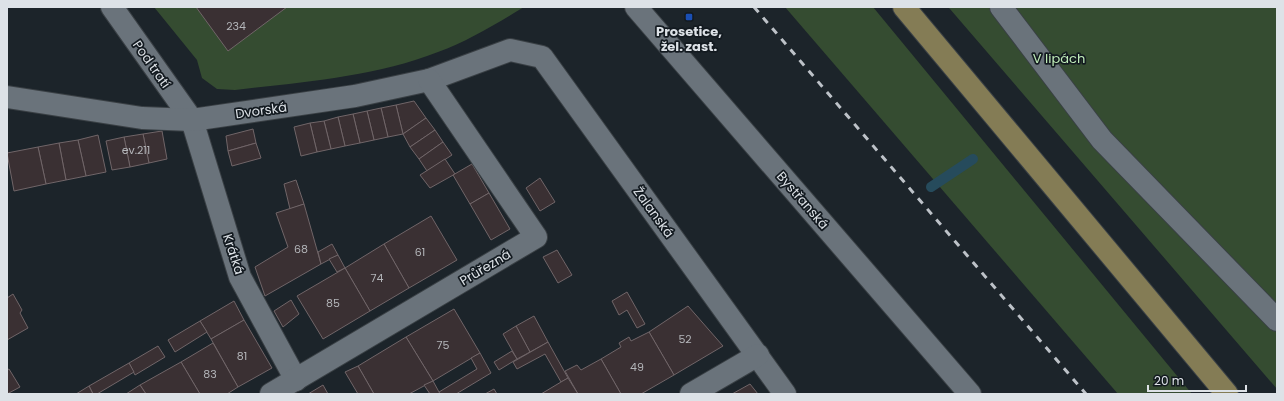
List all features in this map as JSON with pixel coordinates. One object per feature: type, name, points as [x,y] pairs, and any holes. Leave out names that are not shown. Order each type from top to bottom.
[{"type":"main road","points":[[904,7],[1227,394]]},
{"type":"street","name":"Pod tratí","points":[[112,7],[192,120]]},
{"type":"street","name":"Bystřanská","points":[[636,7],[970,394]]},
{"type":"street","points":[[1001,7],[1102,140],[1277,320]]},
{"type":"street","name":"Dvorská","points":[[7,97],[142,118],[192,120],[355,96],[429,80],[510,50]]},
{"type":"street","name":"Žalanská","points":[[510,50],[542,57],[785,394]]},
{"type":"street","name":"Průřezná","points":[[271,394],[536,237],[429,80]]},
{"type":"street","name":"Krátká","points":[[192,120],[240,277],[296,380]]},
{"type":"street","points":[[691,394],[758,355]]},
{"type":"green space","points":[[154,7],[524,7],[460,43],[414,60],[364,73],[235,90],[217,89],[202,78],[197,60]]},
{"type":"green space","points":[[785,7],[873,7],[1192,394],[1118,394]]},
{"type":"green space","name":"V lipách","points":[[948,7],[1277,7],[1277,389],[950,9]]},
{"type":"building","points":[[196,7],[287,7],[228,51]]},
{"type":"building","points":[[414,101],[426,118],[403,134],[396,105]]},
{"type":"building","points":[[396,105],[403,134],[388,137],[381,108]]},
{"type":"building","points":[[381,108],[388,137],[374,140],[367,111]]},
{"type":"building","points":[[367,111],[374,140],[360,143],[353,114]]},
{"type":"building","points":[[353,114],[360,143],[345,146],[338,117]]},
{"type":"building","points":[[338,117],[345,146],[331,149],[324,121]]},
{"type":"building","points":[[426,118],[435,130],[410,147],[403,134]]},
{"type":"building","points":[[324,121],[331,149],[317,152],[310,123]]},
{"type":"building","points":[[310,123],[317,152],[301,156],[294,127]]},
{"type":"building","points":[[253,129],[256,143],[228,151],[226,136]]},
{"type":"building","points":[[435,130],[443,142],[419,159],[410,147]]},
{"type":"building","points":[[162,131],[167,159],[149,163],[143,134]]},
{"type":"building","points":[[143,134],[149,163],[130,167],[124,137]]},
{"type":"building","points":[[98,135],[106,172],[86,176],[78,140]]},
{"type":"building","points":[[124,137],[130,167],[112,170],[106,141]]},
{"type":"building","points":[[78,140],[86,176],[66,180],[59,143]]},
{"type":"building","points":[[443,142],[452,155],[427,171],[419,159]]},
{"type":"building","points":[[59,143],[66,180],[46,184],[38,147]]},
{"type":"building","points":[[256,143],[261,158],[232,166],[228,151]]},
{"type":"building","points":[[38,147],[46,184],[14,191],[7,153]]},
{"type":"building","points":[[445,159],[455,174],[430,188],[420,175]]},
{"type":"building","points":[[472,164],[489,193],[470,204],[453,175]]},
{"type":"building","points":[[540,178],[555,202],[540,211],[526,188]]},
{"type":"building","points":[[296,180],[304,204],[290,209],[284,184]]},
{"type":"building","points":[[489,193],[510,229],[491,240],[470,204]]},
{"type":"building","points":[[304,204],[321,264],[265,296],[255,267],[288,247],[276,213]]},
{"type":"building","points":[[431,216],[457,260],[409,288],[384,244]]},
{"type":"building","points":[[332,244],[338,255],[321,264],[318,252]]},
{"type":"building","points":[[384,244],[409,288],[370,311],[345,268]]},
{"type":"building","points":[[557,250],[572,275],[558,283],[543,257]]},
{"type":"building","points":[[338,255],[345,268],[337,272],[329,259]]},
{"type":"building","points":[[345,268],[370,311],[323,339],[297,296]]},
{"type":"building","points":[[627,292],[645,324],[637,328],[627,310],[619,315],[612,301]]},
{"type":"building","points":[[13,294],[22,310],[20,313],[28,328],[7,340],[7,298]]},
{"type":"building","points":[[291,300],[299,314],[283,327],[274,311]]},
{"type":"building","points":[[234,301],[244,320],[211,339],[200,321]]},
{"type":"building","points":[[688,306],[723,346],[674,375],[649,332]]},
{"type":"building","points":[[454,309],[480,353],[433,381],[406,337]]},
{"type":"building","points":[[534,316],[548,342],[530,352],[516,326]]},
{"type":"building","points":[[244,320],[272,368],[238,387],[211,339]]},
{"type":"building","points":[[200,321],[207,332],[175,352],[168,340]]},
{"type":"building","points":[[516,326],[530,352],[517,359],[503,334]]},
{"type":"building","points":[[649,332],[674,375],[641,394],[621,394],[601,359],[621,347],[619,343],[629,337],[631,341]]},
{"type":"building","points":[[406,337],[433,381],[409,394],[374,394],[358,366]]},
{"type":"building","points":[[548,342],[568,378],[561,382],[545,354],[517,369],[513,362]]},
{"type":"building","points":[[213,343],[238,387],[227,394],[200,394],[181,362]]},
{"type":"building","points":[[158,346],[165,357],[135,375],[129,363]]},
{"type":"building","points":[[512,351],[517,359],[499,370],[494,362]]},
{"type":"building","points":[[480,353],[491,373],[456,394],[440,394],[439,392],[477,369],[471,358]]},
{"type":"building","points":[[601,359],[621,394],[578,394],[565,371],[577,365],[581,370]]},
{"type":"building","points":[[181,362],[200,394],[146,394],[140,385]]},
{"type":"building","points":[[129,363],[134,372],[97,394],[93,394],[89,386]]},
{"type":"building","points":[[358,366],[374,394],[358,394],[345,372]]},
{"type":"building","points":[[9,369],[20,387],[7,394],[7,370]]},
{"type":"building","points":[[568,378],[578,394],[541,394],[561,382]]},
{"type":"building","points":[[433,381],[440,394],[430,394],[424,385]]},
{"type":"building","points":[[750,384],[758,394],[732,394]]},
{"type":"building","points":[[140,385],[146,394],[126,394]]},
{"type":"building","points":[[323,385],[328,394],[308,394]]},
{"type":"building","points":[[89,386],[93,394],[76,394]]},
{"type":"building","points":[[494,389],[497,394],[485,394]]},
{"type":"waterway","points":[[931,187],[973,159]]},
{"type":"railway","points":[[754,7],[1086,394]]},
{"type":"place","name":"Prosetice, žel. zast.","points":[[689,17]]}]
